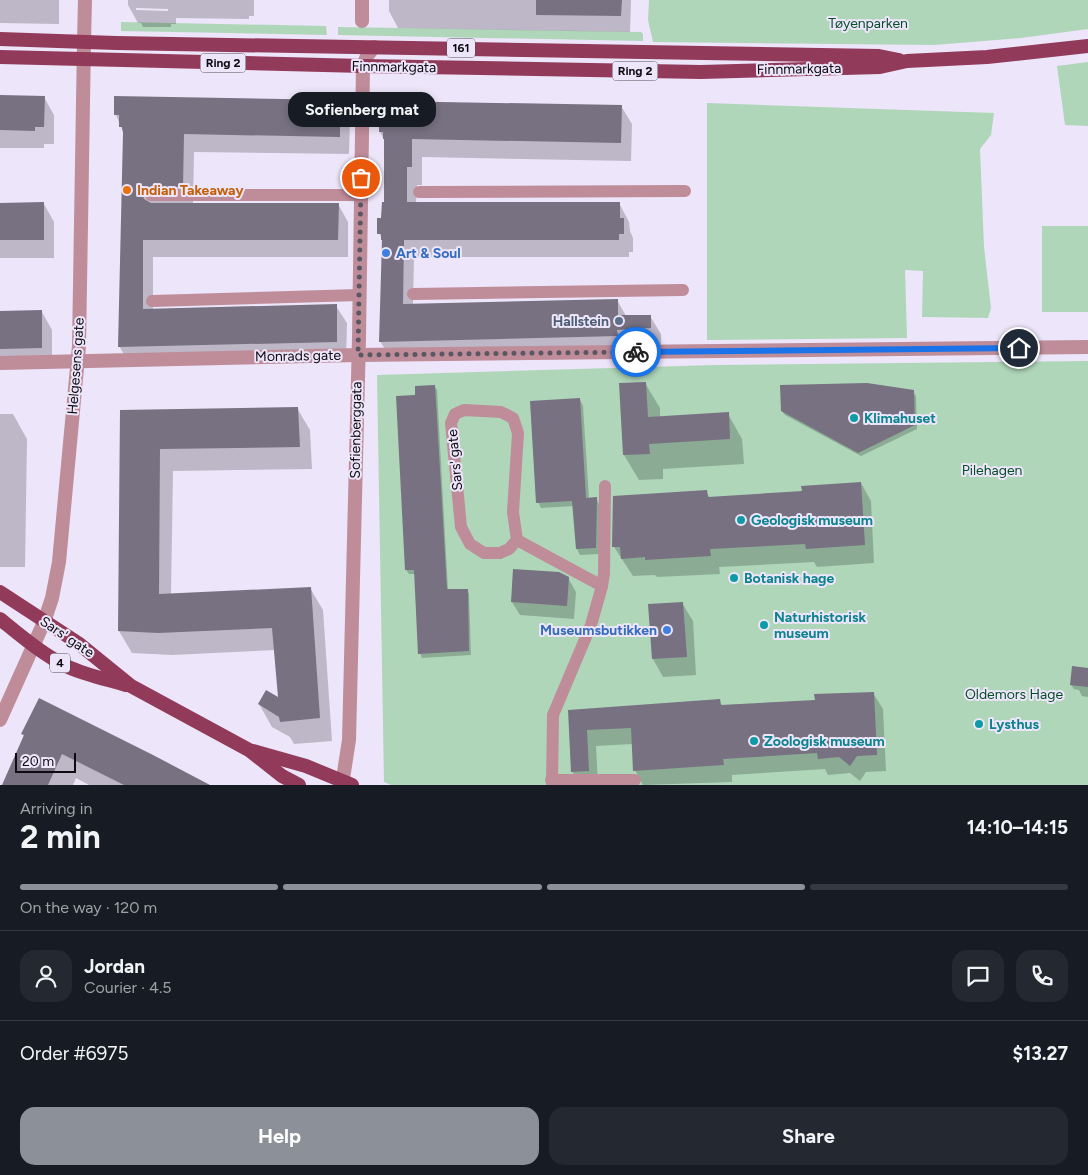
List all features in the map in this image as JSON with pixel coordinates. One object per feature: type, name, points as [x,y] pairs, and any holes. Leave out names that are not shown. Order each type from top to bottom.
[{"type":"main road","name":"Finnmarkgata","points":[[0,38],[84,42],[879,56],[907,61]]},
{"type":"main road","name":"Finnmarkgata","points":[[0,57],[701,72],[880,67],[907,61],[987,57],[1088,46]]},
{"type":"main road","name":"Sars' gate","points":[[0,592],[95,656],[131,686],[250,750],[282,776],[299,785]]},
{"type":"main road","name":"Sars' gate","points":[[0,619],[34,645],[67,666],[131,686]]},
{"type":"main road","name":"Sars' gate","points":[[250,750],[287,759],[346,783]]},
{"type":"street","name":"Helgesens gate","points":[[0,720],[44,622],[52,598],[59,562],[78,362],[86,0]]},
{"type":"street","points":[[362,0],[362,22]]},
{"type":"street","name":"Sofienberggata","points":[[346,783],[349,740],[363,66],[367,56],[374,47]]},
{"type":"street","name":"Monrads gate","points":[[0,363],[358,355],[1088,347]]},
{"type":"lane","points":[[418,192],[685,191]]},
{"type":"lane","points":[[151,195],[360,194]]},
{"type":"lane","points":[[412,294],[683,290]]},
{"type":"lane","points":[[152,301],[359,295]]},
{"type":"lane","name":"Sars' gate","points":[[464,410],[501,412],[513,418],[518,433],[513,512],[517,540],[509,549],[500,553],[484,553],[470,544],[460,527],[451,423],[455,414],[464,410]]},
{"type":"lane","points":[[605,486],[603,501],[604,574],[602,586],[591,625],[553,714],[552,782],[634,780]]},
{"type":"lane","points":[[517,540],[602,586]]},
{"type":"green space","name":"Tøyenparken","points":[[649,0],[1088,0],[1088,29],[1021,38],[934,45],[653,42],[648,20]]},
{"type":"green space","points":[[121,22],[326,26],[327,35],[121,31]]},
{"type":"green space","points":[[338,27],[641,32],[643,34],[643,41],[338,35]]},
{"type":"green space","points":[[1088,62],[1088,126],[1065,125],[1057,66]]},
{"type":"green space","points":[[707,103],[994,113],[991,135],[980,149],[984,247],[991,308],[988,318],[922,317],[923,271],[905,270],[907,338],[707,340]]},
{"type":"green space","points":[[1042,226],[1088,226],[1088,312],[1042,312]]},
{"type":"green space","name":"Botanisk hage","points":[[1088,361],[1088,785],[391,785],[384,782],[377,375],[715,365]]},
{"type":"building","points":[[536,0],[622,0],[621,16],[536,15]]},
{"type":"building","points":[[0,95],[45,96],[44,127],[35,127],[35,131],[0,130]]},
{"type":"building","points":[[114,96],[340,100],[340,137],[184,134],[183,187],[151,187],[144,191],[143,195],[144,199],[151,203],[339,203],[338,240],[143,240],[143,309],[337,304],[337,342],[118,347],[123,133],[122,127],[119,127],[119,115],[114,115]]},
{"type":"building","points":[[383,101],[622,105],[621,143],[412,139],[412,167],[407,167],[407,202],[620,202],[620,218],[624,218],[624,234],[619,234],[619,240],[404,240],[403,304],[618,299],[618,315],[651,315],[651,328],[617,330],[618,336],[379,342],[382,240],[381,234],[377,234],[377,218],[381,218],[382,202],[384,202],[384,139],[383,132],[379,132],[379,116],[383,116]]},
{"type":"building","points":[[44,202],[44,240],[0,240],[0,203]]},
{"type":"building","points":[[42,310],[42,348],[0,349],[0,311]]},
{"type":"building","points":[[646,382],[648,417],[729,412],[730,439],[649,444],[650,454],[623,455],[619,383]]},
{"type":"building","name":"Klimahuset","points":[[867,383],[914,390],[915,425],[858,453],[781,411],[780,385]]},
{"type":"building","points":[[435,385],[447,589],[468,589],[469,651],[418,654],[414,570],[405,570],[396,396],[415,395],[415,386]]},
{"type":"building","points":[[580,398],[586,498],[597,497],[596,548],[576,549],[572,501],[536,503],[530,401]]},
{"type":"building","points":[[298,407],[300,447],[160,449],[159,594],[311,587],[320,718],[280,722],[279,717],[258,704],[266,690],[278,697],[272,628],[158,633],[118,631],[120,410]]},
{"type":"building","name":"Geologisk museum","points":[[861,482],[865,545],[806,549],[805,544],[710,549],[711,556],[645,560],[645,557],[621,559],[620,547],[612,547],[613,496],[707,490],[708,497],[802,491],[801,486]]},
{"type":"building","points":[[513,569],[559,572],[569,577],[567,606],[511,602]]},
{"type":"building","name":"Museumsbutikken","points":[[683,602],[687,657],[652,659],[648,604]]},
{"type":"building","points":[[1072,666],[1088,668],[1088,687],[1070,685]]},
{"type":"building","name":"Zoologisk museum","points":[[874,692],[877,755],[857,756],[850,766],[839,757],[818,759],[817,753],[723,759],[724,765],[633,771],[631,728],[587,730],[589,771],[571,772],[568,710],[720,699],[721,705],[815,700],[814,694]]},
{"type":"building","points":[[39,698],[210,785],[124,785],[62,754],[48,785],[2,785],[24,735],[21,734]]},
{"type":"way so far","points":[[361,178],[358,355],[636,352]]},
{"type":"place","name":"Sofienberg mat","points":[[361,178]]},
{"type":"place","name":"Indian Takeaway","points":[[127,190]]},
{"type":"place","name":"Art & Soul","points":[[386,253]]},
{"type":"place","name":"Hallstein","points":[[619,321]]},
{"type":"place","name":"Klimahuset","points":[[854,418]]},
{"type":"place","name":"Geologisk museum","points":[[741,520]]},
{"type":"place","name":"Botanisk hage","points":[[734,578]]},
{"type":"place","name":"Naturhistorisk museum","points":[[764,625]]},
{"type":"place","name":"Museumsbutikken","points":[[667,630]]},
{"type":"place","name":"Lysthus","points":[[979,724]]},
{"type":"place","name":"Zoologisk museum","points":[[754,741]]},
{"type":"route","points":[[636,352],[1019,348]]},
{"type":"park label","name":"Pilehagen","points":[[992,470]]},
{"type":"park label","name":"Oldemors Hage","points":[[1014,694]]}]
